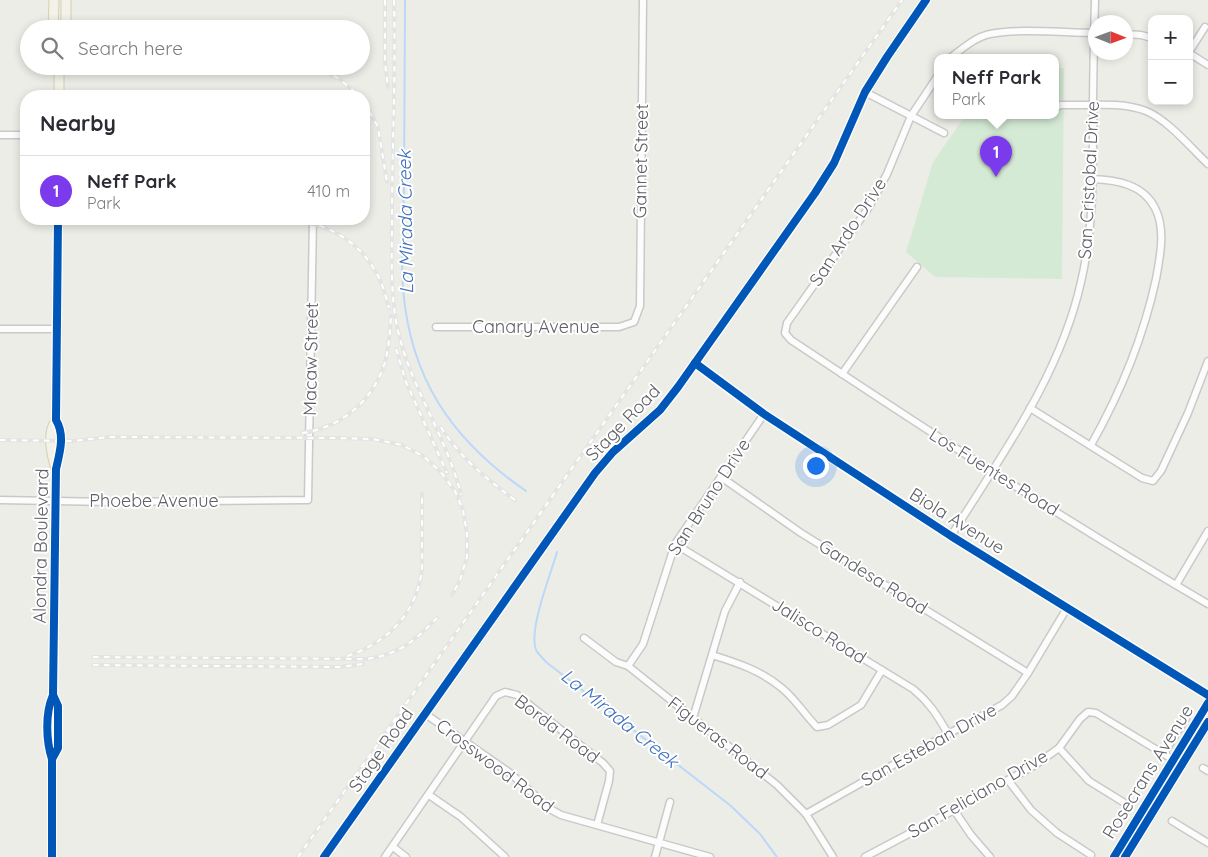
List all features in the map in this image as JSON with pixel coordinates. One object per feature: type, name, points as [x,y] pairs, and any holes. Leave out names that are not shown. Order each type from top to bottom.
[{"type":"main road","points":[[53,20],[54,0]]},
{"type":"main road","points":[[66,0],[66,20]]},
{"type":"main road","name":"Stage Road","points":[[324,857],[595,473],[613,452],[660,410],[815,193],[834,163],[865,92],[926,0]]},
{"type":"main road","points":[[59,75],[59,90]]},
{"type":"main road","name":"Alondra Boulevard","points":[[52,857],[52,759],[58,748],[58,706],[53,695],[56,469],[51,450],[51,428],[56,420],[58,225]]},
{"type":"main road","name":"Rosecrans Avenue","points":[[1125,857],[1178,762],[1208,703]]},
{"type":"main road","name":"Rosecrans Avenue","points":[[1114,857],[1178,762],[1208,722]]},
{"type":"street","name":"Gannet Street","points":[[634,322],[640,306],[643,0]]},
{"type":"street","name":"San Cristobal Drive","points":[[1095,0],[1095,15]]},
{"type":"street","points":[[1193,46],[1205,27]]},
{"type":"street","points":[[955,54],[967,45],[989,34],[1017,32],[1088,33]]},
{"type":"street","points":[[1133,34],[1148,37]]},
{"type":"street","points":[[1193,55],[1208,65]]},
{"type":"street","name":"San Cristobal Drive","points":[[951,536],[1030,408],[1070,323],[1079,291],[1089,235],[1094,60]]},
{"type":"street","name":"San Ardo Drive","points":[[785,333],[787,323],[869,207],[887,174],[911,116],[934,82]]},
{"type":"street","points":[[865,92],[944,133]]},
{"type":"street","points":[[1059,106],[1125,106],[1147,112],[1166,125],[1208,164]]},
{"type":"street","points":[[0,135],[20,135]]},
{"type":"street","points":[[1091,445],[1123,383],[1137,350],[1149,309],[1161,244],[1161,228],[1155,208],[1142,193],[1129,184],[1112,180],[1092,179]]},
{"type":"street","name":"Macaw Street","points":[[308,500],[313,225]]},
{"type":"street","points":[[842,374],[917,267]]},
{"type":"street","name":"Canary Avenue","points":[[436,328],[619,327],[634,322]]},
{"type":"street","points":[[0,328],[57,329]]},
{"type":"street","name":"Los Fuentes Road","points":[[785,333],[791,340],[991,472],[1208,604]]},
{"type":"street","points":[[1030,408],[1142,478],[1153,481],[1161,471],[1188,413],[1208,361]]},
{"type":"street","name":"Biola Avenue","points":[[695,363],[764,414],[951,536],[1208,695]]},
{"type":"street","name":"San Bruno Drive","points":[[628,666],[643,644],[650,626],[665,570],[675,544],[764,414]]},
{"type":"street","name":"Gandesa Road","points":[[721,476],[801,532],[1028,674]]},
{"type":"street","name":"Phoebe Avenue","points":[[0,500],[115,502],[308,500]]},
{"type":"street","points":[[1176,586],[1208,531]]},
{"type":"street","name":"Jalisco Road","points":[[675,544],[913,689],[928,701],[948,734]]},
{"type":"street","points":[[693,718],[725,611],[740,582]]},
{"type":"street","name":"San Esteban Drive","points":[[806,814],[948,734],[1002,706],[1028,674],[1066,608]]},
{"type":"street","name":"Figueras Road","points":[[584,638],[616,662],[628,666],[777,785],[806,814],[833,857]]},
{"type":"street","points":[[712,656],[745,665],[761,673],[783,689],[817,728],[828,725],[861,705],[882,670]]},
{"type":"street","name":"Borda Road","points":[[465,741],[496,696],[505,692],[517,696],[610,771],[597,825]]},
{"type":"street","name":"San Feliciano Drive","points":[[865,857],[1035,765],[1058,748],[1080,719],[1088,712],[1096,713],[1164,753]]},
{"type":"street","name":"Crosswood Road","points":[[424,713],[510,773],[550,809],[561,815],[710,857]]},
{"type":"street","points":[[1178,762],[1164,753],[1186,718]]},
{"type":"street","points":[[385,857],[465,741]]},
{"type":"street","points":[[1058,748],[1089,781],[1123,802]]},
{"type":"street","points":[[1008,780],[1031,810],[1057,833],[1091,854]]},
{"type":"street","points":[[429,795],[461,817],[505,857]]},
{"type":"street","points":[[656,857],[670,802]]},
{"type":"street","points":[[954,810],[971,835],[990,857]]},
{"type":"street","points":[[1172,821],[1208,843]]},
{"type":"street","points":[[393,847],[406,857]]},
{"type":"green space","points":[[1059,68],[1064,68],[1062,279],[935,277],[906,252],[933,162],[963,119],[1059,119]]},
{"type":"waterway","name":"La Mirada Creek","points":[[405,0],[402,264],[407,321],[425,379],[439,404],[456,428],[477,451],[526,491]]},
{"type":"waterway","name":"La Mirada Creek","points":[[557,552],[535,629],[534,641],[537,652],[546,662],[731,806],[760,834],[777,857]]},
{"type":"railway","points":[[385,0],[385,63],[388,87]]},
{"type":"railway","points":[[394,0],[392,286],[395,313],[410,369],[447,452],[461,495]]},
{"type":"railway","points":[[298,857],[902,0]]},
{"type":"railway","points":[[332,75],[353,90]]},
{"type":"railway","points":[[370,113],[378,127],[387,182]]},
{"type":"railway","points":[[318,225],[342,236],[362,252],[379,278],[389,308]]},
{"type":"railway","points":[[302,433],[330,425],[354,410],[364,400],[380,376],[385,362],[391,316]]},
{"type":"railway","points":[[396,349],[406,382],[447,473]]},
{"type":"railway","points":[[441,427],[465,458],[484,476],[515,500]]},
{"type":"railway","points":[[0,440],[72,441],[110,437],[334,438],[373,439],[402,445],[423,456],[440,471],[455,491],[463,510],[467,534],[467,557],[460,580],[452,595]]},
{"type":"railway","points":[[347,656],[361,651],[386,636],[405,615],[412,603],[418,589],[422,568],[422,493]]},
{"type":"railway","points":[[93,657],[367,659],[398,650],[413,640],[437,618]]},
{"type":"railway","points":[[93,665],[339,667],[363,664]]},
{"type":"cycle path","points":[[324,857],[595,473],[613,452],[660,410],[815,193],[834,163],[865,92],[926,0]]},
{"type":"cycle path","points":[[52,759],[58,748],[58,706],[53,695],[56,469],[61,438],[56,420],[58,225]]},
{"type":"cycle path","points":[[695,363],[764,414],[951,536],[1208,695]]},
{"type":"cycle path","points":[[52,857],[52,759],[47,727],[50,702],[53,695]]},
{"type":"cycle path","points":[[1114,857],[1208,703]]},
{"type":"cycle path","points":[[1125,857],[1208,722]]},
{"type":"place","name":"Neff Park","points":[[996,177]]}]
